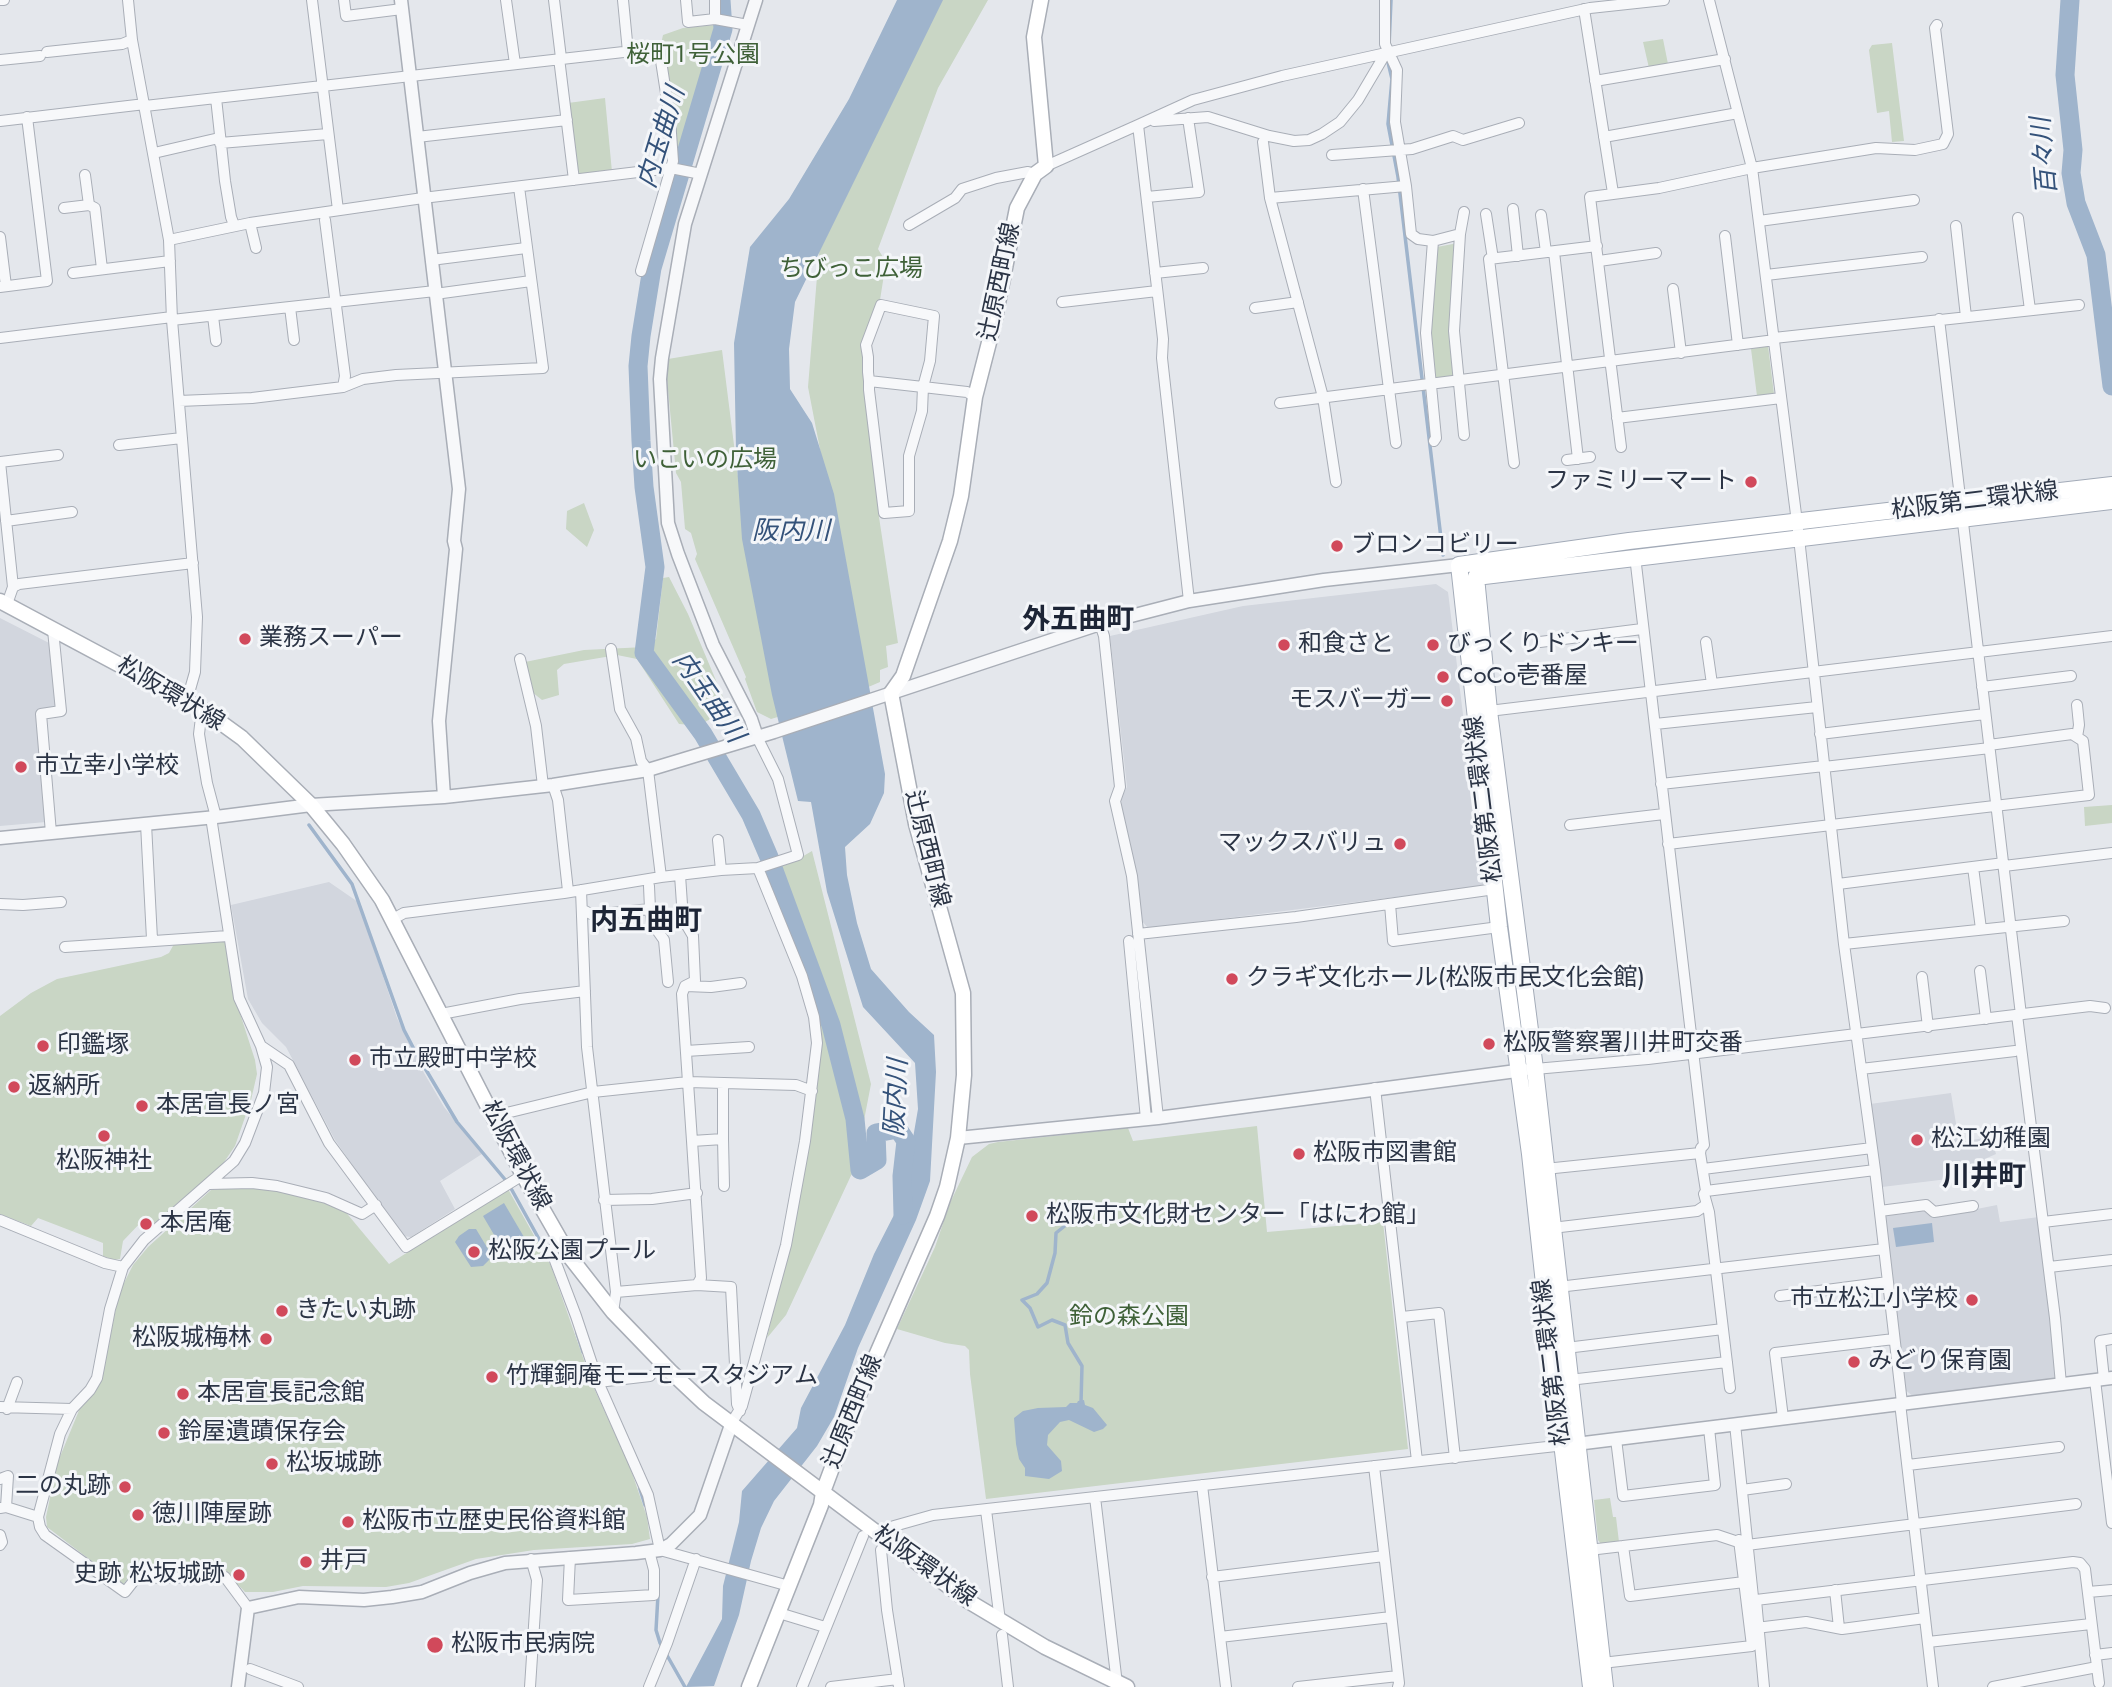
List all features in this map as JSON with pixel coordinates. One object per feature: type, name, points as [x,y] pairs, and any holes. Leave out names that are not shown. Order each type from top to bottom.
[{"type":"main road","points":[[1040,170],[1034,37],[1041,0]]},
{"type":"main road","name":"辻原西町線","points":[[749,1687],[779,1613],[785,1585],[821,1505],[819,1489],[937,1216],[947,1187],[958,1138],[964,1075],[964,1004],[954,958],[916,824],[891,693],[903,676],[947,552],[961,496],[975,397],[994,323],[1017,208],[1026,189],[1040,170]]},
{"type":"main road","name":"松阪第二環状線","points":[[1961,512],[2112,485]]},
{"type":"main road","name":"松阪第二環状線","points":[[1591,1687],[1570,1444],[1569,1380],[1552,1228],[1545,1169],[1499,927],[1459,565],[1629,541],[1798,530],[1961,512],[2112,501]]},
{"type":"main road","name":"松阪第二環状線","points":[[1605,1687],[1590,1550],[1570,1444],[1530,1154],[1527,1070],[1476,577],[1635,556],[1798,530]]},
{"type":"main road","name":"松阪環状線","points":[[3,603],[202,709],[242,738],[311,805],[370,880],[393,919],[523,1175],[570,1257],[613,1312],[704,1403],[738,1421],[881,1542],[968,1601],[1001,1628],[1045,1647],[1120,1686]]},
{"type":"street","points":[[128,0],[132,40],[169,240],[172,319],[193,563],[197,648],[195,672],[187,700]]},
{"type":"street","points":[[312,0],[338,210]]},
{"type":"street","points":[[344,0],[346,16],[401,4],[459,489],[454,541],[456,549],[439,721],[444,797]]},
{"type":"street","points":[[506,0],[515,64]]},
{"type":"street","points":[[554,0],[574,180]]},
{"type":"street","points":[[622,0],[628,52]]},
{"type":"street","points":[[686,0],[688,22],[715,19],[748,25]]},
{"type":"street","points":[[715,0],[715,19]]},
{"type":"street","points":[[393,919],[404,913],[661,877],[762,868],[798,855],[778,779],[713,645],[668,523],[660,379],[685,224],[755,0]]},
{"type":"street","points":[[1385,0],[1385,44],[1398,77],[1394,149],[1411,234],[1418,239],[1433,242],[1460,234]]},
{"type":"street","points":[[909,225],[955,198],[962,189],[996,178],[1040,170],[1193,100],[1584,9],[1664,0]]},
{"type":"street","points":[[1709,0],[1752,168],[1798,530],[1844,944],[1880,1211],[1933,1687]]},
{"type":"street","points":[[1584,9],[1613,193]]},
{"type":"street","points":[[1621,447],[1590,197],[1658,188],[1752,168],[1876,148],[1915,150],[1943,144],[1948,134],[1935,28],[1937,25]]},
{"type":"street","points":[[0,60],[122,44],[132,40]]},
{"type":"street","points":[[0,121],[659,48],[670,119],[673,161],[641,271]]},
{"type":"street","points":[[1142,123],[1208,117],[1294,141],[1316,137],[1340,122],[1390,53]]},
{"type":"street","points":[[1595,81],[1725,59]]},
{"type":"street","points":[[216,98],[234,225]]},
{"type":"street","points":[[1604,137],[1738,113]]},
{"type":"street","points":[[0,237],[3,286],[47,281],[27,117]]},
{"type":"street","points":[[1147,197],[1199,192],[1188,118]]},
{"type":"street","points":[[416,137],[567,120]]},
{"type":"street","points":[[1142,123],[1147,197],[1163,339],[1162,358],[1189,601]]},
{"type":"street","points":[[1332,155],[1412,149],[1453,136],[1463,140],[1519,123]]},
{"type":"street","points":[[154,153],[220,141],[328,134]]},
{"type":"street","points":[[1263,142],[1270,198],[1324,397],[1336,482]]},
{"type":"street","points":[[169,240],[234,225],[423,198],[671,168],[701,174]]},
{"type":"street","points":[[85,175],[89,205]]},
{"type":"street","points":[[1270,198],[1400,186]]},
{"type":"street","points":[[179,401],[253,398],[343,387],[363,379],[542,368],[519,187]]},
{"type":"street","points":[[1363,189],[1396,443]]},
{"type":"street","points":[[1759,221],[1913,200]]},
{"type":"street","points":[[64,208],[89,205],[95,208],[102,269]]},
{"type":"street","points":[[1513,209],[1518,256]]},
{"type":"street","points":[[1464,435],[1454,319],[1460,234],[1465,212]]},
{"type":"street","points":[[1486,214],[1493,259]]},
{"type":"street","points":[[1541,215],[1550,252],[1567,367],[1573,459],[1590,457]]},
{"type":"street","points":[[2018,218],[2030,310]]},
{"type":"street","points":[[326,220],[345,376],[343,387]]},
{"type":"street","points":[[250,223],[256,248]]},
{"type":"street","points":[[1955,226],[1966,317]]},
{"type":"street","points":[[1726,236],[1738,345]]},
{"type":"street","points":[[1433,242],[1425,384],[1436,438],[1434,441]]},
{"type":"street","points":[[1514,463],[1489,259],[1597,246]]},
{"type":"street","points":[[431,260],[526,248]]},
{"type":"street","points":[[1599,261],[1656,253]]},
{"type":"street","points":[[1766,275],[1922,257]]},
{"type":"street","points":[[73,273],[170,261]]},
{"type":"street","points":[[1155,273],[1203,268]]},
{"type":"street","points":[[0,338],[531,281]]},
{"type":"street","points":[[1672,289],[1681,353]]},
{"type":"street","points":[[1062,302],[1157,290]]},
{"type":"street","points":[[1255,308],[1297,302]]},
{"type":"street","points":[[1280,403],[1774,339],[2079,304]]},
{"type":"street","points":[[881,305],[934,316],[930,361],[923,387],[922,411],[909,456],[909,511],[884,513],[866,345],[881,305]]},
{"type":"street","points":[[290,307],[294,340]]},
{"type":"street","points":[[213,316],[216,341]]},
{"type":"street","points":[[1939,319],[2011,925],[2061,1384]]},
{"type":"street","points":[[869,381],[967,391],[975,397]]},
{"type":"street","points":[[1617,418],[1781,398]]},
{"type":"street","points":[[120,446],[182,438]]},
{"type":"street","points":[[13,587],[0,462],[58,455]]},
{"type":"street","points":[[6,521],[72,512]]},
{"type":"street","points":[[1635,556],[1704,1145],[1700,1148],[1706,1191],[1704,1194],[1709,1212],[1730,1388]]},
{"type":"street","points":[[3,603],[13,587],[19,584],[193,563]]},
{"type":"street","points":[[0,838],[311,805],[444,797],[648,770],[774,732],[1100,624],[1189,601],[1324,580],[1459,565],[1476,577]]},
{"type":"street","points":[[1100,624],[1104,636],[1120,788],[1115,801],[1132,876],[1152,1119]]},
{"type":"street","points":[[1540,642],[1642,629]]},
{"type":"street","points":[[51,833],[41,714],[61,711],[53,630]]},
{"type":"street","points":[[1489,710],[2112,636]]},
{"type":"street","points":[[1706,642],[1712,684]]},
{"type":"street","points":[[611,649],[620,709],[636,738],[640,761],[648,770],[661,877]]},
{"type":"street","points":[[520,659],[548,785],[558,800],[569,891]]},
{"type":"street","points":[[1982,687],[2071,676]]},
{"type":"street","points":[[2077,705],[2077,737]]},
{"type":"street","points":[[1655,724],[1817,707]]},
{"type":"street","points":[[202,709],[199,734],[228,936],[239,998],[261,1046],[267,1067],[266,1080],[257,1115],[234,1161],[144,1240],[124,1267],[113,1297],[97,1378],[72,1409],[60,1434],[38,1517],[40,1527],[46,1535],[125,1592],[136,1578],[225,1577],[248,1608],[238,1687]]},
{"type":"street","points":[[1820,734],[1985,714]]},
{"type":"street","points":[[1661,784],[2072,734],[2082,741],[2089,795],[1668,844]]},
{"type":"street","points":[[1570,825],[1664,814]]},
{"type":"street","points":[[146,824],[152,939]]},
{"type":"street","points":[[718,840],[722,870]]},
{"type":"street","points":[[1838,884],[2112,853]]},
{"type":"street","points":[[1973,867],[1981,929]]},
{"type":"street","points":[[248,1608],[299,1597],[364,1600],[392,1597],[422,1592],[496,1565],[531,1559],[654,1550],[671,1544],[700,1515],[738,1421],[786,1245],[812,1091],[817,1043],[814,1017],[802,976],[762,868]]},
{"type":"street","points":[[680,875],[683,919],[693,936],[695,981],[685,986],[682,994],[697,1193],[701,1278],[697,1285]]},
{"type":"street","points":[[649,886],[652,923],[664,940],[668,982]]},
{"type":"street","points":[[1138,934],[1495,889]]},
{"type":"street","points":[[581,890],[584,991],[604,1200],[616,1292],[613,1312]]},
{"type":"street","points":[[0,904],[61,902]]},
{"type":"street","points":[[1390,904],[1393,941],[1499,927]]},
{"type":"street","points":[[583,910],[593,915],[650,909]]},
{"type":"street","points":[[1844,944],[2064,921]]},
{"type":"street","points":[[65,947],[152,939],[228,936]]},
{"type":"street","points":[[1129,941],[1152,1119]]},
{"type":"street","points":[[1980,971],[1986,1019]]},
{"type":"street","points":[[1922,977],[1928,1027]]},
{"type":"street","points":[[685,986],[711,987],[741,983]]},
{"type":"street","points":[[441,1014],[520,999],[584,991]]},
{"type":"street","points":[[958,1138],[1152,1119],[1336,1096],[1375,1088],[1928,1027],[2090,1006],[2105,1009]]},
{"type":"street","points":[[261,1046],[289,1065],[329,1143],[406,1247],[523,1175]]},
{"type":"street","points":[[686,1051],[749,1046]]},
{"type":"street","points":[[1861,1069],[2015,1051]]},
{"type":"street","points":[[494,1116],[593,1092],[688,1082],[796,1085],[812,1091]]},
{"type":"street","points":[[723,1083],[724,1186]]},
{"type":"street","points":[[1375,1088],[1417,1461]]},
{"type":"street","points":[[692,1141],[723,1139]]},
{"type":"street","points":[[1703,1169],[1872,1148]]},
{"type":"street","points":[[1545,1169],[1700,1153]]},
{"type":"street","points":[[1706,1191],[1875,1170]]},
{"type":"street","points":[[209,1184],[252,1183],[277,1186],[326,1198],[362,1214],[376,1205]]},
{"type":"street","points":[[604,1200],[652,1199],[697,1193]]},
{"type":"street","points":[[1552,1228],[1697,1210],[1706,1205]]},
{"type":"street","points":[[1880,1211],[1926,1205],[1934,1212],[1973,1206]]},
{"type":"street","points":[[2043,1222],[2112,1214]]},
{"type":"street","points":[[0,1220],[105,1263],[124,1267]]},
{"type":"street","points":[[562,1243],[551,1250],[598,1382],[648,1494],[654,1550],[654,1595],[568,1600],[570,1557]]},
{"type":"street","points":[[1558,1287],[1884,1249]]},
{"type":"street","points":[[2049,1267],[2112,1260]]},
{"type":"street","points":[[1780,1296],[1888,1282]]},
{"type":"street","points":[[616,1292],[697,1285],[731,1287],[738,1421]]},
{"type":"street","points":[[1402,1317],[1438,1313],[1455,1458]]},
{"type":"street","points":[[1566,1348],[1723,1329]]},
{"type":"street","points":[[1783,1418],[1775,1353],[1894,1339]]},
{"type":"street","points":[[2112,1339],[2100,1341],[2112,1523]]},
{"type":"street","points":[[1569,1380],[1727,1362]]},
{"type":"street","points":[[598,1382],[650,1376]]},
{"type":"street","points":[[831,1687],[899,1683],[887,1610],[881,1542],[894,1526],[933,1515],[1455,1458],[2104,1379]]},
{"type":"street","points":[[17,1382],[4,1408],[38,1406],[72,1409]]},
{"type":"street","points":[[1735,1424],[1742,1490],[1744,1582],[1755,1628],[1764,1687]]},
{"type":"street","points":[[1616,1439],[1623,1496],[1715,1485],[1709,1427]]},
{"type":"street","points":[[1908,1465],[2059,1447]]},
{"type":"street","points":[[1298,1687],[1398,1681],[1374,1466]]},
{"type":"street","points":[[0,1479],[8,1476],[3,1508],[38,1517]]},
{"type":"street","points":[[1742,1490],[1786,1484]]},
{"type":"street","points":[[1202,1485],[1226,1687]]},
{"type":"street","points":[[1095,1497],[1120,1686]]},
{"type":"street","points":[[1590,1550],[1717,1535],[1743,1542],[2076,1504]]},
{"type":"street","points":[[985,1510],[1008,1687]]},
{"type":"street","points":[[0,1535],[0,1545]]},
{"type":"street","points":[[802,1687],[863,1536]]},
{"type":"street","points":[[1602,1663],[1752,1646],[1756,1600],[1753,1597],[1743,1542]]},
{"type":"street","points":[[1623,1546],[1630,1596],[1744,1582]]},
{"type":"street","points":[[654,1550],[697,1559],[785,1585]]},
{"type":"street","points":[[1212,1577],[1384,1556]]},
{"type":"street","points":[[530,1687],[537,1580],[531,1559]]},
{"type":"street","points":[[649,1687],[697,1559]]},
{"type":"street","points":[[1756,1600],[2080,1563],[2085,1569],[2099,1683]]},
{"type":"street","points":[[1835,1590],[1839,1628]]},
{"type":"street","points":[[2088,1592],[2112,1590]]},
{"type":"street","points":[[779,1613],[825,1627]]},
{"type":"street","points":[[1220,1637],[1391,1617]]},
{"type":"street","points":[[1755,1628],[1806,1622],[1839,1628],[1925,1618]]},
{"type":"street","points":[[1928,1642],[2091,1624]]},
{"type":"street","points":[[2095,1655],[2112,1653]]},
{"type":"street","points":[[1993,1687],[2097,1667]]},
{"type":"street","points":[[250,1669],[298,1687]]},
{"type":"shaded area","points":[[1436,584],[1448,592],[1484,886],[1148,928],[1142,921],[1130,841],[1123,817],[1121,798],[1127,787],[1110,636],[1243,606]]},
{"type":"shaded area","name":"市立幸小学校","points":[[0,618],[51,644],[58,708],[36,712],[46,822],[0,826]]},
{"type":"shaded area","name":"市立殿町中学校","points":[[329,882],[358,902],[397,1018],[424,1073],[444,1107],[482,1154],[440,1181],[455,1209],[411,1237],[402,1236],[335,1140],[286,1047],[262,1023],[248,999],[231,905]]},
{"type":"shaded area","name":"松江幼稚園","points":[[1951,1093],[1959,1142],[1991,1137],[1996,1154],[1987,1158],[1989,1174],[1882,1187],[1870,1104]]},
{"type":"shaded area","name":"市立松江小学校","points":[[1997,1205],[2000,1222],[2039,1217],[2057,1378],[2053,1381],[1914,1397],[1904,1389],[1885,1216],[1926,1211],[1936,1217]]},
{"type":"green space","name":"ちびっこ広場","points":[[942,0],[988,0],[938,88],[878,249],[886,262],[880,300],[862,344],[879,517],[898,643],[886,646],[888,667],[880,670],[880,682],[866,688],[808,387],[819,252]]},
{"type":"green space","name":"桜町１号公園","points":[[715,25],[728,27],[731,32],[688,163],[678,161],[675,117],[661,44],[663,35],[683,28]]},
{"type":"green space","points":[[1663,39],[1668,64],[1649,68],[1643,42]]},
{"type":"green space","points":[[1892,43],[1904,141],[1892,142],[1889,111],[1877,113],[1869,50],[1872,45]]},
{"type":"green space","points":[[605,98],[612,172],[581,176],[576,172],[568,103]]},
{"type":"green space","points":[[1458,243],[1455,376],[1434,379],[1431,318],[1437,247]]},
{"type":"green space","points":[[1768,346],[1774,394],[1757,396],[1751,349]]},
{"type":"green space","name":"いこいの広場","points":[[722,350],[747,548],[781,716],[771,719],[757,712],[746,677],[695,559],[697,554],[691,533],[685,529],[681,482],[676,473],[667,379],[668,359]]},
{"type":"green space","points":[[584,503],[594,530],[587,547],[566,529],[567,511]]},
{"type":"green space","points":[[669,577],[688,614],[728,709],[705,722],[709,738],[700,742],[692,725],[679,724],[637,659],[617,655],[564,664],[557,670],[559,695],[542,700],[532,692],[525,662],[584,650],[645,647],[656,639],[663,578]]},
{"type":"green space","points":[[2112,805],[2112,823],[2085,826],[2084,807]]},
{"type":"green space","points":[[812,851],[871,1084],[855,1167],[786,1315],[767,1338],[788,1248],[820,1045],[765,874],[768,870]]},
{"type":"green space","points":[[222,940],[225,943],[236,1001],[257,1074],[235,1146],[222,1165],[153,1224],[144,1219],[123,1241],[120,1259],[113,1260],[103,1256],[103,1243],[38,1218],[31,1226],[0,1214],[0,1016],[31,993],[57,979],[161,957],[169,953],[174,944]]},
{"type":"green space","name":"鈴の森公園","points":[[1257,1126],[1267,1232],[1383,1222],[1408,1449],[986,1499],[969,1350],[965,1346],[897,1329],[972,1157],[989,1144],[998,1142],[1128,1128],[1133,1141]]},
{"type":"green space","points":[[251,1186],[278,1188],[327,1201],[344,1210],[389,1264],[508,1189],[551,1266],[593,1386],[630,1467],[647,1517],[650,1539],[632,1544],[534,1550],[476,1559],[409,1583],[386,1587],[303,1586],[273,1592],[245,1592],[226,1572],[133,1571],[123,1585],[47,1527],[46,1517],[57,1464],[80,1408],[97,1389],[102,1378],[119,1293],[133,1265],[148,1247],[211,1190]]},
{"type":"green space","points":[[1610,1498],[1619,1542],[1601,1544],[1598,1540],[1594,1500]]},
{"type":"water","name":"阪内川","points":[[897,0],[943,0],[795,302],[789,349],[790,389],[812,423],[834,494],[885,774],[884,793],[870,824],[845,847],[847,875],[857,923],[871,969],[909,1012],[934,1035],[936,1072],[930,1181],[916,1220],[858,1348],[834,1417],[817,1446],[774,1501],[761,1528],[739,1615],[714,1686],[686,1687],[722,1619],[723,1586],[739,1522],[742,1491],[797,1428],[801,1408],[845,1325],[874,1254],[896,1211],[907,1173],[918,1109],[915,1063],[863,1007],[827,892],[811,802],[798,801],[772,695],[742,539],[736,451],[734,343],[750,247],[789,199],[849,99]]},
{"type":"water","points":[[504,1203],[524,1237],[503,1250],[483,1216]]},
{"type":"water","points":[[1932,1223],[1934,1242],[1896,1247],[1893,1228]]},
{"type":"water","points":[[469,1229],[476,1229],[491,1254],[483,1266],[471,1267],[455,1242]]},
{"type":"water","points":[[1084,1400],[1085,1405],[1093,1408],[1107,1425],[1094,1432],[1069,1420],[1060,1422],[1048,1435],[1047,1445],[1061,1461],[1062,1471],[1049,1479],[1025,1476],[1025,1468],[1019,1459],[1016,1444],[1014,1418],[1023,1411],[1066,1407],[1070,1403]]},
{"type":"waterway","name":"内玉曲川","points":[[721,0],[723,29],[652,268],[641,336],[638,366],[641,441],[655,567],[644,653],[703,734],[751,815],[769,857],[831,1025],[855,1119],[860,1170],[877,1160],[876,1133],[898,1129],[906,1141],[902,1176],[903,1215]]},
{"type":"waterway","points":[[1389,47],[1391,0]]},
{"type":"waterway","name":"百々川","points":[[2070,0],[2065,75],[2073,150],[2071,173],[2076,203],[2096,255],[2112,386]]},
{"type":"waterway","points":[[1387,58],[1392,79],[1388,124],[1398,177],[1443,555]]},
{"type":"waterway","points":[[309,825],[352,884],[404,1030],[416,1053],[457,1122],[508,1183],[549,1257]]},
{"type":"waterway","points":[[1081,1402],[1082,1366],[1068,1343],[1065,1325],[1052,1320],[1038,1327],[1030,1308],[1022,1300],[1037,1294],[1047,1283],[1055,1253],[1056,1233],[1077,1216],[1092,1213]]},
{"type":"waterway","points":[[577,1333],[583,1352]]},
{"type":"waterway","points":[[640,1489],[645,1505]]},
{"type":"waterway","points":[[658,1595],[656,1630],[660,1643],[685,1687]]},
{"type":"place","name":"ファミリーマート","points":[[1751,482]]},
{"type":"place","name":"ブロンコビリー","points":[[1337,546]]},
{"type":"place","name":"業務スーパー","points":[[245,639]]},
{"type":"place","name":"和食さと","points":[[1284,645]]},
{"type":"place","name":"びっくりドンキー","points":[[1433,645]]},
{"type":"place","name":"CoCo壱番屋","points":[[1443,677]]},
{"type":"place","name":"モスバーガー","points":[[1447,701]]},
{"type":"place","name":"市立幸小学校","points":[[21,767]]},
{"type":"place","name":"マックスバリュ","points":[[1400,844]]},
{"type":"place","name":"クラギ文化ホール(松阪市民文化会館)","points":[[1232,979]]},
{"type":"place","name":"松阪警察署川井町交番","points":[[1489,1044]]},
{"type":"place","name":"印鑑塚","points":[[43,1046]]},
{"type":"place","name":"市立殿町中学校","points":[[355,1060]]},
{"type":"place","name":"返納所","points":[[14,1087]]},
{"type":"place","name":"本居宣長ノ宮","points":[[142,1106]]},
{"type":"place","name":"松阪神社","points":[[104,1136]]},
{"type":"place","name":"松江幼稚園","points":[[1917,1140]]},
{"type":"place","name":"松阪市図書館","points":[[1299,1154]]},
{"type":"place","name":"松阪市文化財センター「はにわ館」","points":[[1032,1216]]},
{"type":"place","name":"本居庵","points":[[146,1224]]},
{"type":"place","name":"松阪公園プール","points":[[474,1252]]},
{"type":"place","name":"市立松江小学校","points":[[1972,1300]]},
{"type":"place","name":"きたい丸跡","points":[[282,1311]]},
{"type":"place","name":"松阪城梅林","points":[[266,1339]]},
{"type":"place","name":"みどり保育園","points":[[1854,1362]]},
{"type":"place","name":"竹輝銅庵モーモースタジアム","points":[[492,1377]]},
{"type":"place","name":"本居宣長記念館","points":[[183,1394]]},
{"type":"place","name":"鈴屋遺蹟保存会","points":[[164,1433]]},
{"type":"place","name":"松坂城跡","points":[[272,1464]]},
{"type":"place","name":"二の丸跡","points":[[125,1487]]},
{"type":"place","name":"徳川陣屋跡","points":[[138,1515]]},
{"type":"place","name":"松阪市立歴史民俗資料館","points":[[348,1522]]},
{"type":"place","name":"井戸","points":[[306,1562]]},
{"type":"place","name":"史跡 松坂城跡","points":[[239,1575]]},
{"type":"place","name":"松阪市民病院","points":[[435,1645]]},
{"type":"district","name":"外五曲町","points":[[1078,621]]},
{"type":"district","name":"内五曲町","points":[[646,922]]},
{"type":"district","name":"川井町","points":[[1984,1178]]}]
